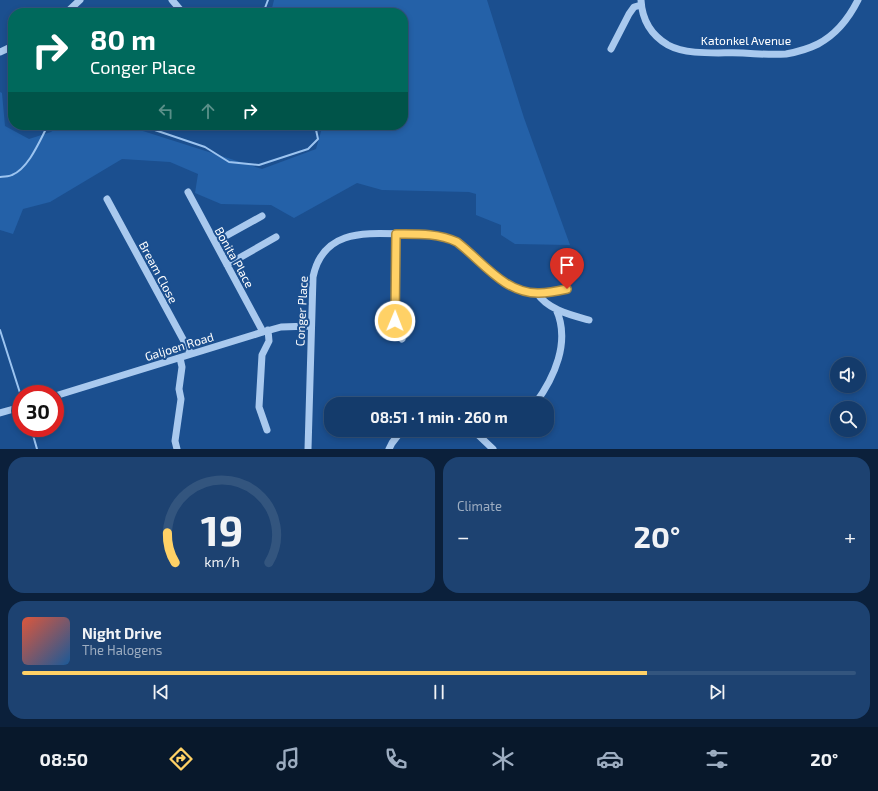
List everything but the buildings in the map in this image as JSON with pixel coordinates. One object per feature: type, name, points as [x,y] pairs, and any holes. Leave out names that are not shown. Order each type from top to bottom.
[{"type":"street","points":[[71,8],[80,0]]},
{"type":"street","points":[[172,0],[179,8]]},
{"type":"street","name":"Katonkel Avenue","points":[[641,2],[644,17],[652,31],[664,42],[681,50],[778,54],[805,50],[828,38],[845,22],[858,0]]},
{"type":"street","points":[[611,49],[629,14],[641,2]]},
{"type":"street","name":"Bonita Place","points":[[188,192],[227,265],[266,331]]},
{"type":"street","name":"Bream Close","points":[[108,200],[191,354]]},
{"type":"street","points":[[215,242],[262,216]]},
{"type":"street","name":"Conger Place","points":[[308,449],[313,277],[319,259],[325,250],[333,244],[349,236],[371,233],[433,235],[448,238],[457,242],[506,283],[521,291],[537,293],[567,289]]},
{"type":"street","points":[[396,234],[395,321],[396,328],[402,338]]},
{"type":"street","points":[[227,265],[276,237]]},
{"type":"street","points":[[537,293],[544,301],[556,309],[589,320]]},
{"type":"street","points":[[539,397],[559,360],[561,328],[556,309]]},
{"type":"street","name":"Galjoen Road","points":[[64,393],[266,331],[287,327],[311,326]]},
{"type":"street","points":[[266,331],[269,343],[262,355],[259,407],[267,430]]},
{"type":"street","points":[[176,449],[175,441],[181,400],[179,389],[182,367],[180,358]]},
{"type":"street","points":[[0,413],[12,410]]},
{"type":"street","points":[[389,449],[397,437]]},
{"type":"street","points":[[481,437],[493,449]]},
{"type":"shaded area","points":[[274,0],[487,0],[524,118],[570,245],[515,244],[501,235],[501,225],[476,215],[476,194],[469,192],[382,190],[357,183],[294,218],[271,205],[221,204],[195,193],[198,174],[170,162],[122,159],[50,202],[23,209],[13,234],[0,230],[0,92],[2,93],[5,126],[8,128],[8,130],[12,130],[29,139],[53,130],[140,130],[262,169],[316,149],[321,130],[408,130],[408,8],[272,8]]},
{"type":"waterway","points":[[265,8],[268,0]]},
{"type":"waterway","points":[[0,177],[11,176],[24,166],[29,160],[45,130]]},
{"type":"waterway","points":[[155,130],[205,147],[229,162],[259,165],[308,149],[318,139],[316,130]]},
{"type":"waterway","points":[[0,330],[18,385]]},
{"type":"waterway","points":[[34,437],[37,449]]},
{"type":"route","points":[[395,321],[396,234],[441,236],[457,242],[502,281],[521,291],[546,293],[567,289]]}]
